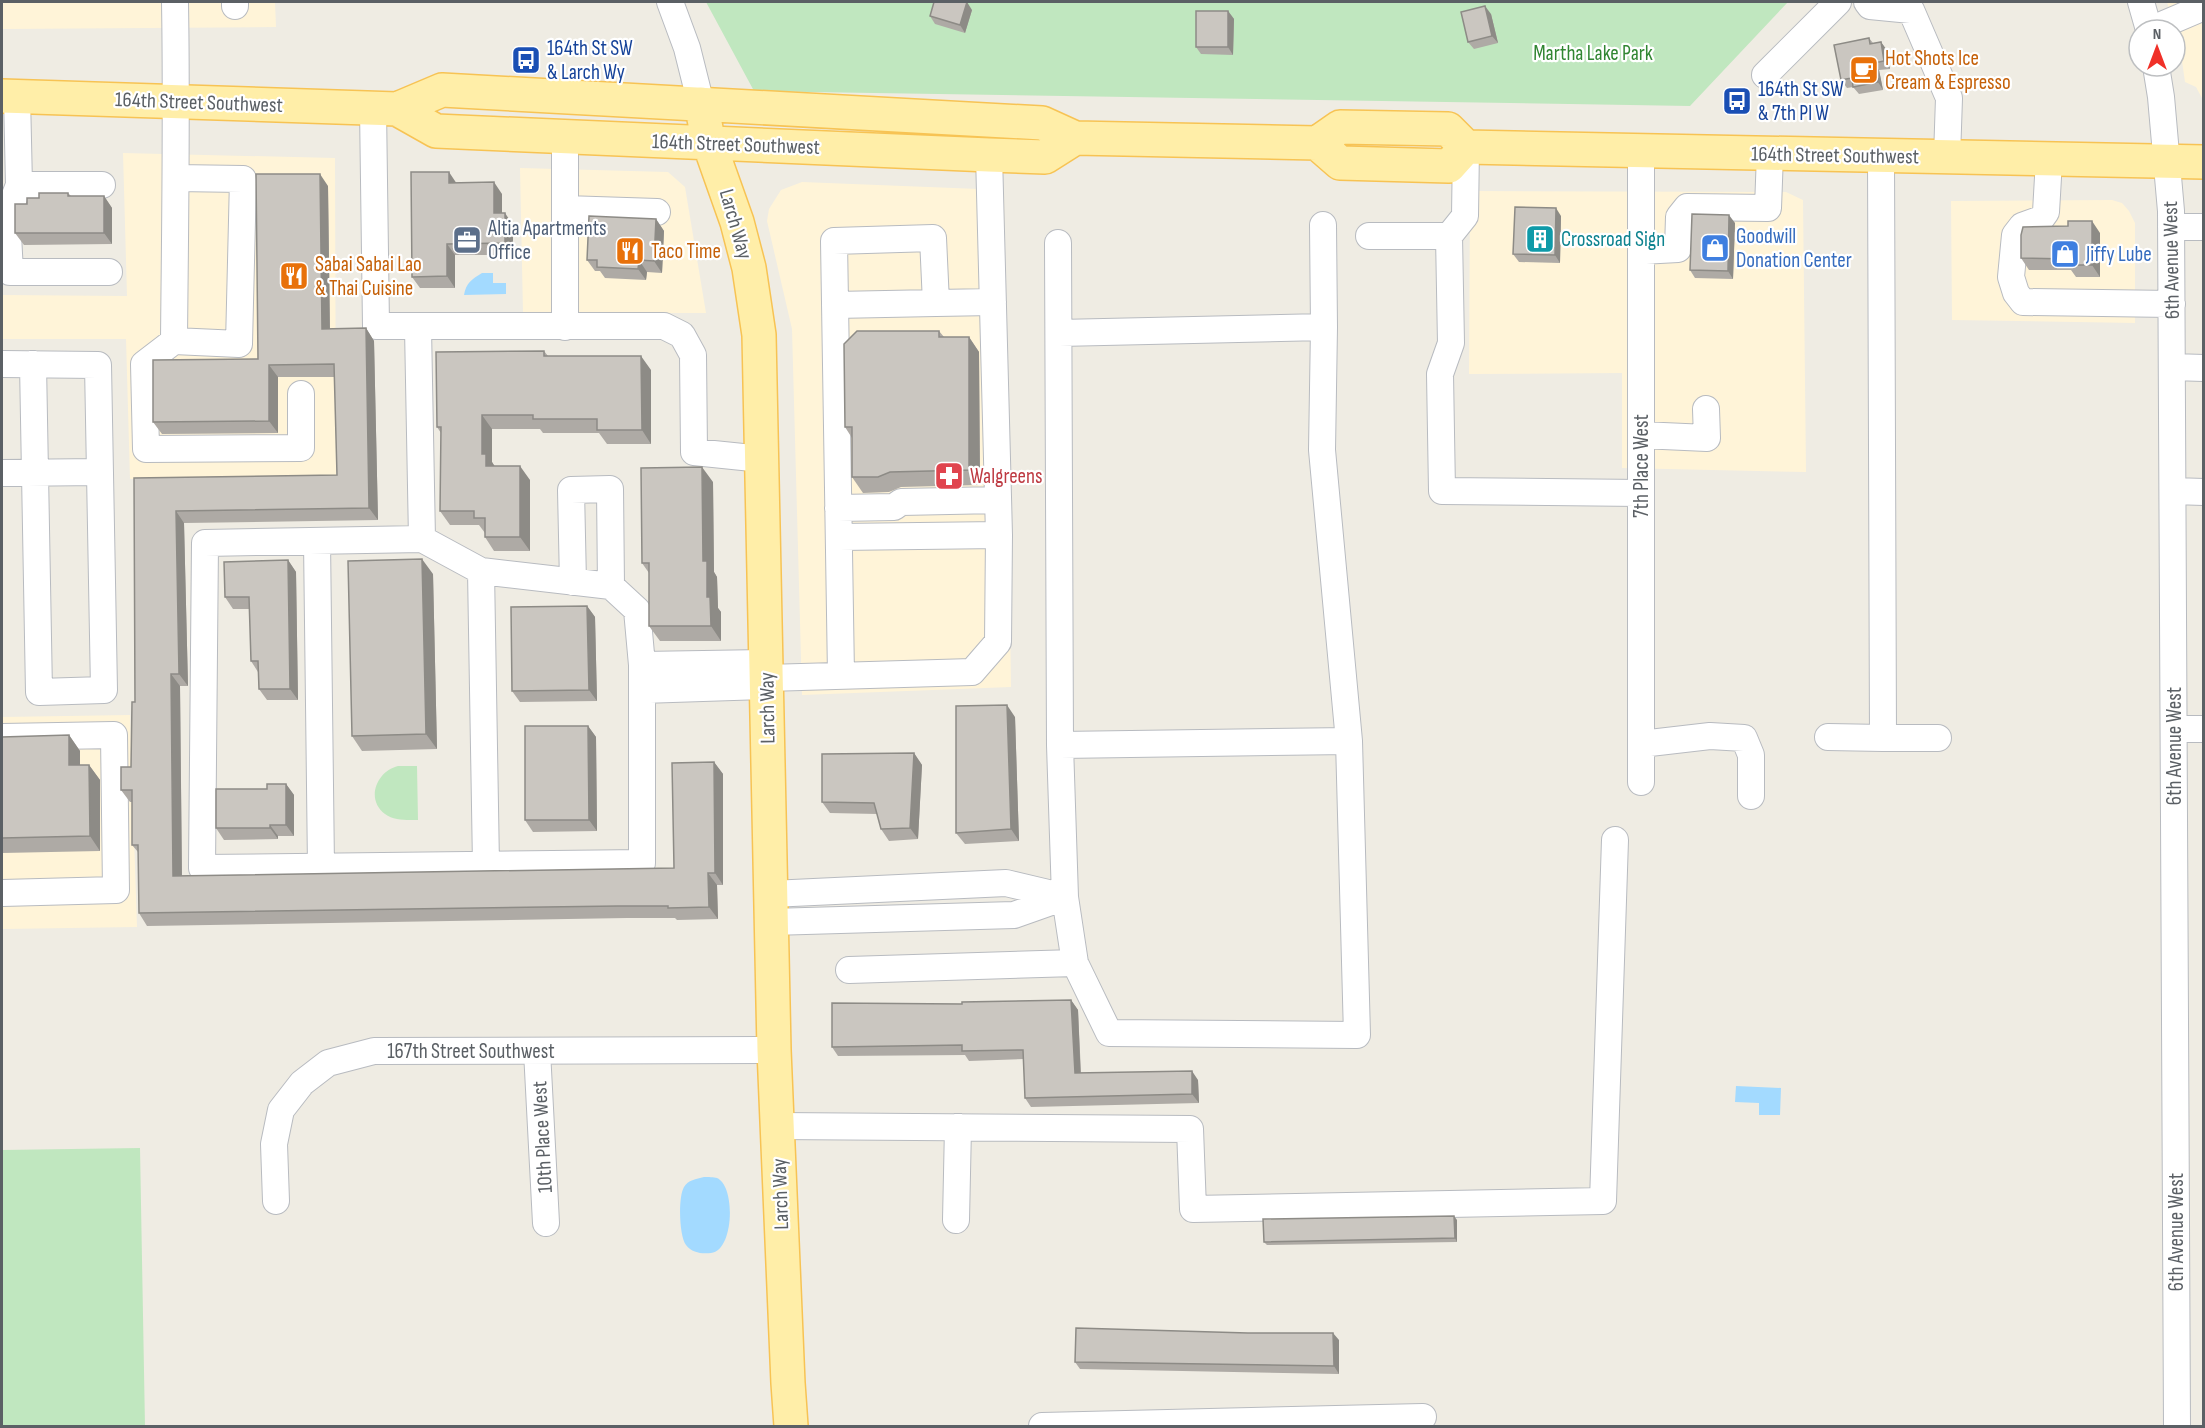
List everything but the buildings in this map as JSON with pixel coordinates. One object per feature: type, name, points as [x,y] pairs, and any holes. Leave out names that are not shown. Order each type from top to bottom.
[{"type":"main road","name":"164th Street Southwest","points":[[9,96],[385,109],[442,90],[1042,123],[1075,138],[1317,143],[1340,127],[1448,129],[1466,147],[2204,162]]},
{"type":"main road","name":"Larch Way","points":[[701,104],[709,143],[731,203],[749,268],[759,335],[766,676],[781,912],[774,1050],[791,1426]]},
{"type":"main road","name":"164th Street Southwest","points":[[385,109],[436,131],[989,155],[1045,157],[1075,138]]},
{"type":"street","points":[[174,341],[177,101],[175,2]]},
{"type":"street","name":"Larch Way","points":[[670,2],[687,48],[701,104]]},
{"type":"street","points":[[1765,75],[1838,2]]},
{"type":"street","points":[[1868,2],[1870,6],[1911,10],[1948,98],[1947,157]]},
{"type":"street","points":[[2141,2],[2146,18]]},
{"type":"street","points":[[2178,18],[2204,7]]},
{"type":"street","name":"6th Avenue West","points":[[2158,78],[2168,162],[2171,227],[2177,1426]]},
{"type":"street","points":[[9,96],[19,185],[6,216],[10,272],[109,272]]},
{"type":"street","points":[[385,109],[376,326],[418,328],[664,326],[682,335],[693,355],[694,452],[762,459]]},
{"type":"street","points":[[565,136],[565,327]]},
{"type":"street","points":[[1466,147],[1465,216],[1449,236],[1451,343],[1440,374],[1442,491],[1641,493]]},
{"type":"street","name":"7th Place West","points":[[1641,151],[1641,782]]},
{"type":"street","points":[[1641,251],[1678,249],[1679,217],[1687,207],[1768,207],[1770,154]]},
{"type":"street","points":[[642,677],[972,672],[998,642],[999,535],[989,155]]},
{"type":"street","points":[[1881,156],[1883,738]]},
{"type":"street","points":[[2049,160],[2046,212],[2040,219],[2022,226],[2015,235],[2011,277],[2016,293],[2023,303],[2172,304]]},
{"type":"street","points":[[176,178],[243,179],[239,344],[174,341],[144,364],[146,449],[301,448],[301,394]]},
{"type":"street","points":[[19,185],[102,185]]},
{"type":"street","points":[[565,209],[657,212]]},
{"type":"street","points":[[1058,243],[1060,745],[1065,897],[1075,963],[1109,1033],[1357,1035],[1349,741],[1322,450],[1323,225]]},
{"type":"street","points":[[2171,227],[2204,227]]},
{"type":"street","points":[[1369,236],[1449,236]]},
{"type":"street","points":[[841,675],[834,241],[933,238],[936,303]]},
{"type":"street","points":[[835,305],[993,303]]},
{"type":"street","points":[[1059,333],[1324,327]]},
{"type":"street","points":[[418,328],[422,540]]},
{"type":"street","points":[[2,363],[98,365],[104,690],[39,692],[33,364]]},
{"type":"street","points":[[2172,367],[2204,368]]},
{"type":"street","points":[[1641,435],[1707,447],[1706,409]]},
{"type":"street","points":[[2,473],[100,472]]},
{"type":"street","points":[[573,582],[571,490],[610,489],[611,586]]},
{"type":"street","points":[[2173,491],[2204,492]]},
{"type":"street","points":[[838,508],[894,507],[901,502],[998,500]]},
{"type":"street","points":[[838,537],[999,535]]},
{"type":"street","points":[[422,540],[482,571],[611,586],[637,610],[642,677],[642,863],[202,868],[204,543],[317,541],[422,540]]},
{"type":"street","points":[[317,541],[321,867]]},
{"type":"street","points":[[482,571],[486,864]]},
{"type":"street","points":[[2174,729],[2204,729]]},
{"type":"street","points":[[2,737],[114,735],[116,890],[2,893]]},
{"type":"street","points":[[1641,744],[1710,736],[1744,738],[1751,755],[1751,796]]},
{"type":"street","points":[[1828,737],[1938,738]]},
{"type":"street","points":[[1060,745],[1349,741]]},
{"type":"street","points":[[777,1126],[1190,1129],[1193,1209],[1604,1202],[1615,840]]},
{"type":"street","points":[[781,912],[958,885],[1006,883],[1065,897]]},
{"type":"street","points":[[958,885],[960,917]]},
{"type":"street","points":[[781,912],[960,917],[1014,915],[1065,897]]},
{"type":"street","points":[[849,969],[1075,963]]},
{"type":"street","name":"167th Street Southwest","points":[[276,1201],[274,1144],[281,1110],[302,1083],[328,1063],[374,1051],[774,1050]]},
{"type":"street","name":"10th Place West","points":[[537,1051],[546,1223]]},
{"type":"street","points":[[956,1220],[958,1127]]},
{"type":"street","points":[[1042,1426],[1423,1416]]},
{"type":"shaded area","points":[[2,2],[275,2],[276,27],[2,29]]},
{"type":"shaded area","points":[[2167,2],[2203,2],[2203,100],[2196,87],[2185,82],[2184,78],[2187,78],[2187,18],[2172,18]]},
{"type":"shaded area","points":[[123,153],[335,158],[336,480],[130,479],[126,339],[2,339],[2,295],[127,296]]},
{"type":"shaded area","points":[[520,168],[668,172],[685,187],[706,313],[523,313]]},
{"type":"shaded area","points":[[802,182],[1004,190],[1011,687],[802,695],[792,329],[767,221],[769,209],[781,190]]},
{"type":"shaded area","points":[[1470,191],[1786,192],[1803,200],[1806,472],[1622,468],[1622,373],[1469,374]]},
{"type":"shaded area","points":[[2112,200],[2122,203],[2135,223],[2135,323],[1952,320],[1951,201]]},
{"type":"shaded area","points":[[130,715],[137,927],[2,929],[2,717]]},
{"type":"green space","name":"Martha Lake Park","points":[[706,2],[1788,2],[1690,106],[754,91]]},
{"type":"green space","points":[[398,766],[417,766],[418,820],[392,818],[379,808],[376,801],[376,786],[379,779]]},
{"type":"green space","points":[[140,1148],[145,1426],[2,1426],[2,1150]]},
{"type":"water","points":[[482,273],[493,273],[493,283],[506,283],[506,294],[464,295],[470,282]]},
{"type":"water","points":[[1736,1086],[1781,1088],[1780,1115],[1759,1115],[1759,1103],[1735,1102]]},
{"type":"water","points":[[704,1177],[717,1178],[723,1183],[730,1205],[730,1218],[724,1242],[719,1250],[711,1253],[701,1253],[688,1248],[682,1234],[680,1216],[684,1187],[690,1181]]},
{"type":"place","name":"164th St SW & Larch Wy","points":[[526,60]]},
{"type":"place","name":"Hot Shots Ice Cream & Espresso","points":[[1864,70]]},
{"type":"place","name":"164th St SW & 7th Pl W","points":[[1737,101]]},
{"type":"place","name":"Crossroad Sign","points":[[1540,239]]},
{"type":"place","name":"Altia Apartments Office","points":[[467,240]]},
{"type":"place","name":"Goodwill Donation Center","points":[[1715,248]]},
{"type":"place","name":"Taco Time","points":[[630,251]]},
{"type":"place","name":"Jiffy Lube","points":[[2065,254]]},
{"type":"place","name":"Sabai Sabai Lao & Thai Cuisine","points":[[294,276]]},
{"type":"place","name":"Walgreens","points":[[949,476]]}]
